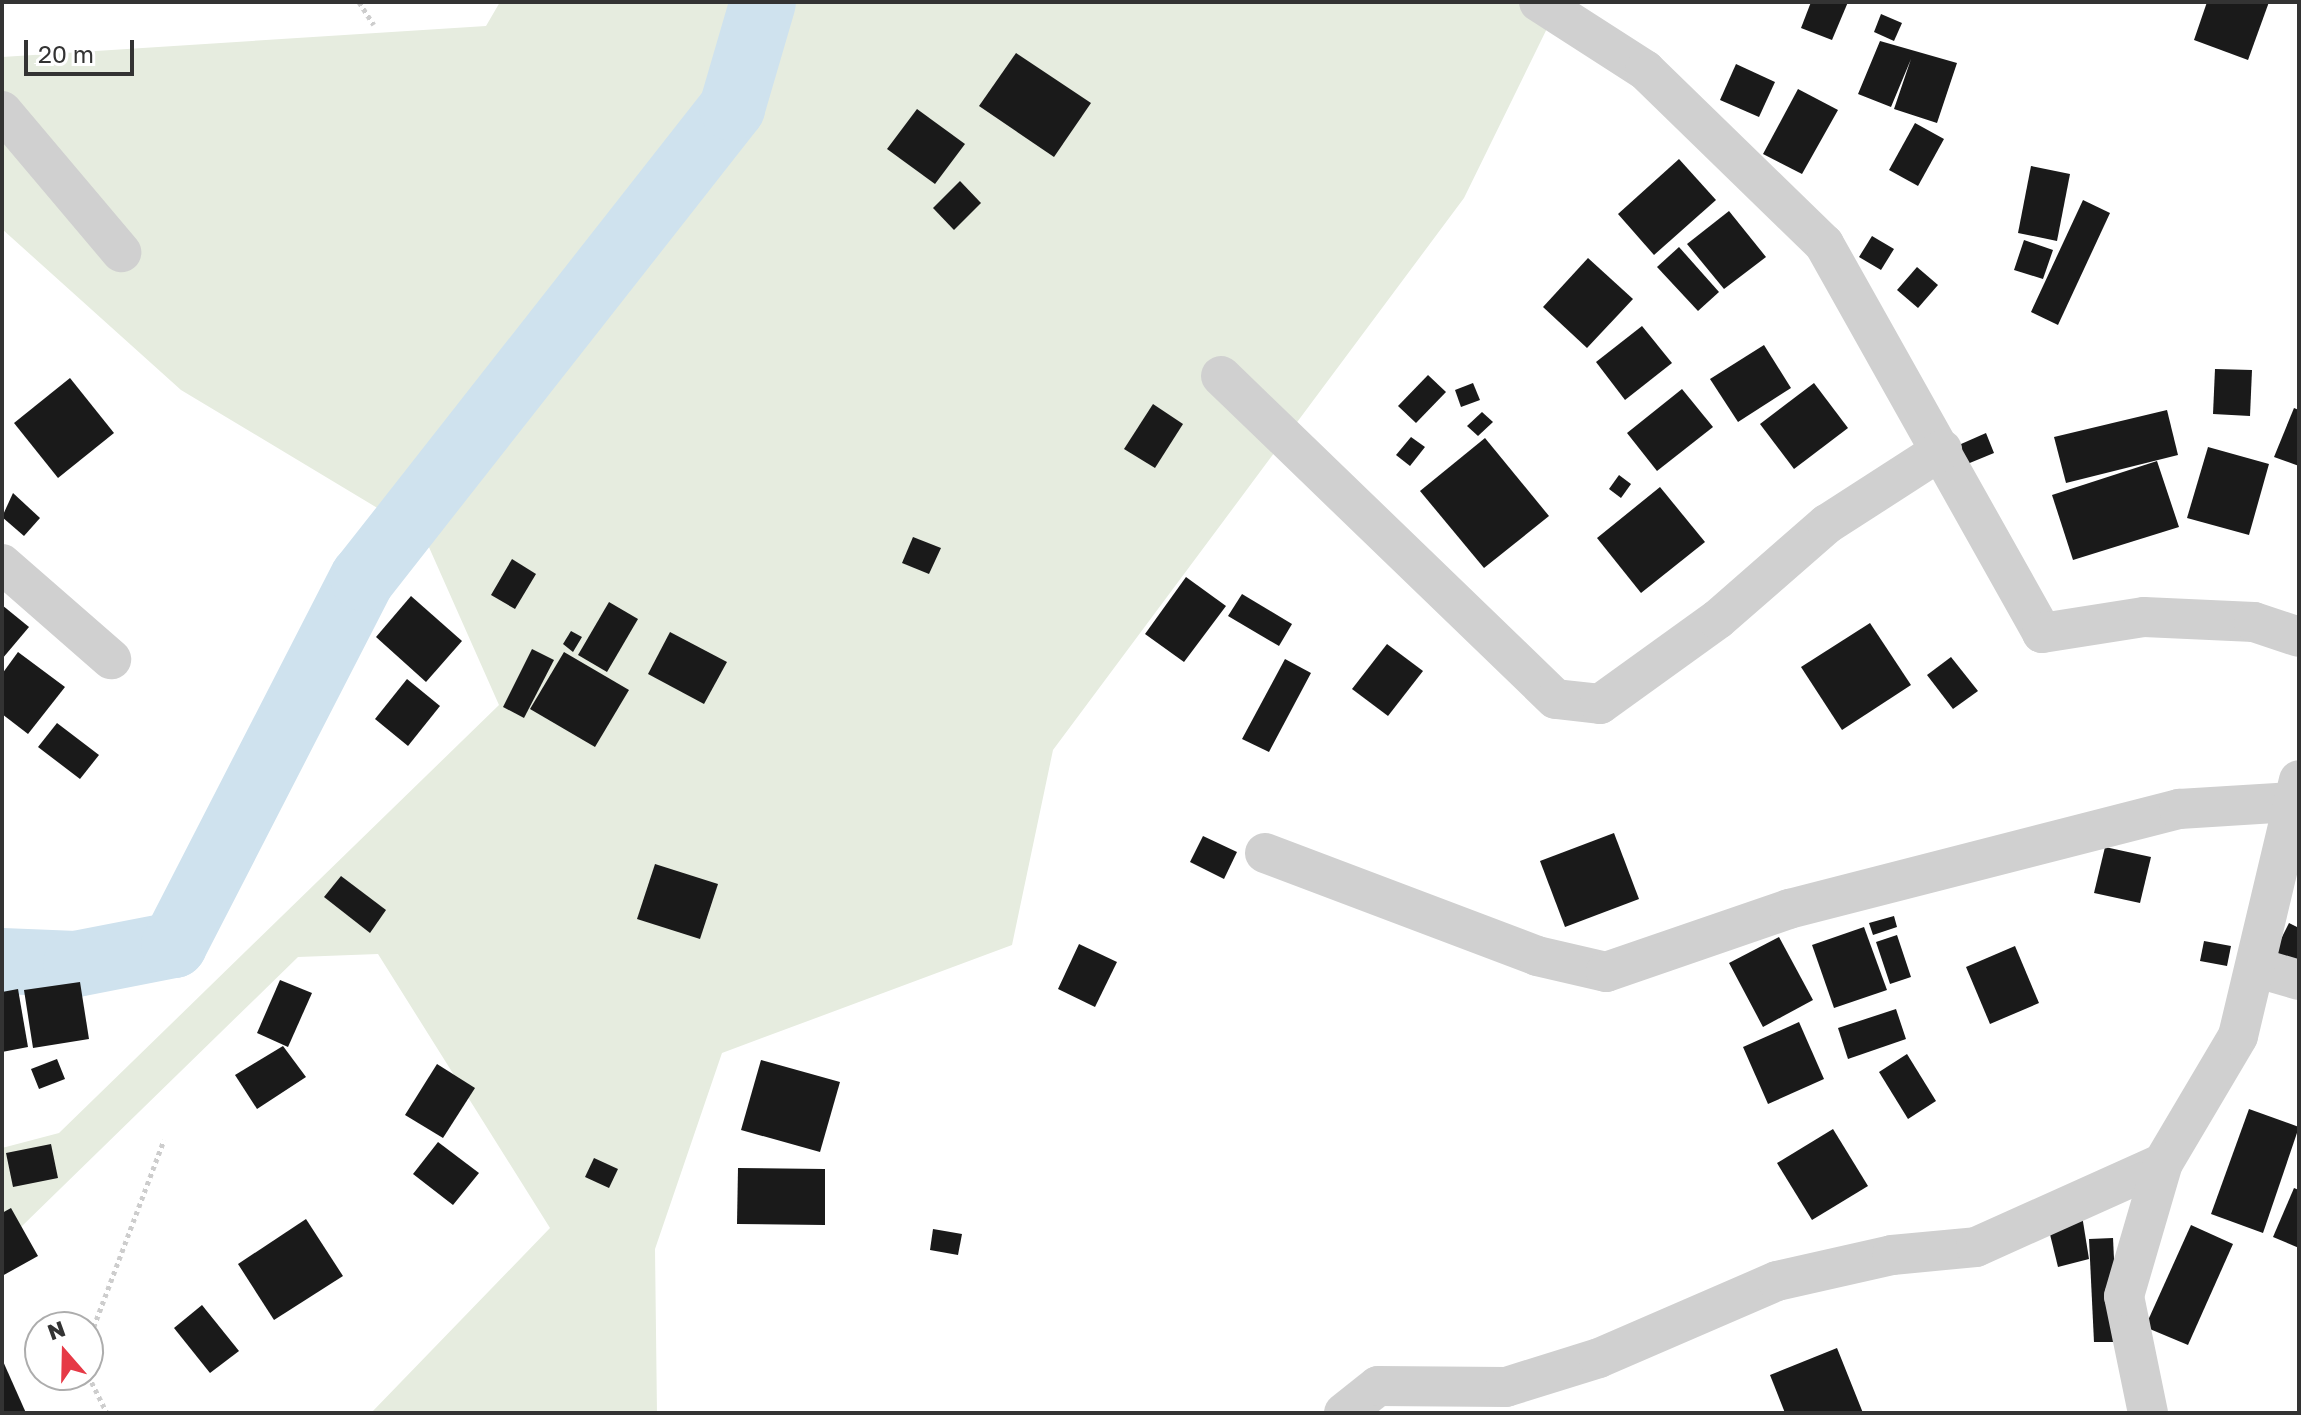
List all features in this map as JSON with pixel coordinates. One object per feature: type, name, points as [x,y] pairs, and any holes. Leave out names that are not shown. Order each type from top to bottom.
[{"type":"street","points":[[1539,2],[1586,16],[1824,244],[2042,633],[2144,617],[2254,622],[2299,637]]},
{"type":"street","points":[[2,111],[121,252]]},
{"type":"street","points":[[1221,376],[1556,699],[1600,704],[1718,619],[1827,524],[1942,450]]},
{"type":"street","points":[[2,564],[111,659]]},
{"type":"street","points":[[1265,853],[1537,956],[1606,972],[1789,909],[2179,809],[2296,791],[2258,968],[2238,1036],[2163,1163],[2124,1296],[2148,1413]]},
{"type":"street","points":[[2258,968],[2299,980]]},
{"type":"street","points":[[1344,1413],[1378,1386],[1506,1387],[1599,1358],[1777,1281],[1892,1255],[1976,1247],[2163,1163]]},
{"type":"path","points":[[359,2],[374,25]]},
{"type":"path","points":[[100,1311],[164,1140]]},
{"type":"path","points":[[96,1391],[107,1413]]},
{"type":"shaded area","points":[[500,2],[1560,2],[1464,198],[1053,750],[1012,945],[722,1053],[655,1249],[657,1413],[371,1413],[550,1228],[378,954],[298,957],[20,1228],[2,1238],[2,1148],[59,1133],[499,705],[424,536],[181,390],[2,229],[2,57],[486,26]]},
{"type":"building","points":[[1811,2],[1848,2],[1832,40],[1801,28]]},
{"type":"building","points":[[2207,2],[2269,2],[2248,60],[2194,40]]},
{"type":"building","points":[[1881,14],[1902,23],[1894,41],[1874,32]]},
{"type":"building","points":[[1880,41],[1957,63],[1937,123],[1894,109],[1911,59],[1891,107],[1858,94]]},
{"type":"building","points":[[1016,53],[1091,103],[1054,157],[979,106]]},
{"type":"building","points":[[1736,64],[1775,82],[1759,117],[1720,100]]},
{"type":"building","points":[[1798,89],[1838,110],[1802,174],[1763,154]]},
{"type":"building","points":[[917,109],[965,144],[935,184],[887,149]]},
{"type":"building","points":[[1915,123],[1944,139],[1918,186],[1889,170]]},
{"type":"building","points":[[1679,159],[1716,200],[1654,255],[1618,214]]},
{"type":"building","points":[[2031,166],[2070,174],[2057,241],[2018,233]]},
{"type":"building","points":[[960,181],[981,203],[954,230],[933,208]]},
{"type":"building","points":[[2083,200],[2110,213],[2058,325],[2031,312]]},
{"type":"building","points":[[1729,211],[1766,257],[1724,289],[1687,244]]},
{"type":"building","points":[[1872,236],[1894,249],[1881,270],[1859,257]]},
{"type":"building","points":[[2024,240],[2053,250],[2043,279],[2014,270]]},
{"type":"building","points":[[1679,247],[1719,292],[1698,311],[1657,267]]},
{"type":"building","points":[[1588,258],[1633,299],[1587,348],[1543,307]]},
{"type":"building","points":[[1917,267],[1938,285],[1918,308],[1897,290]]},
{"type":"building","points":[[1642,326],[1672,363],[1625,400],[1596,362]]},
{"type":"building","points":[[1764,345],[1791,388],[1738,422],[1710,379]]},
{"type":"building","points":[[2215,369],[2252,370],[2250,416],[2213,414]]},
{"type":"building","points":[[1428,375],[1446,392],[1416,423],[1398,406]]},
{"type":"building","points":[[70,378],[114,433],[58,478],[14,423]]},
{"type":"building","points":[[1473,383],[1480,400],[1461,407],[1455,390]]},
{"type":"building","points":[[1814,383],[1848,428],[1794,469],[1760,424]]},
{"type":"building","points":[[1682,389],[1713,427],[1657,471],[1627,433]]},
{"type":"building","points":[[1153,404],[1183,424],[1155,468],[1124,449]]},
{"type":"building","points":[[2294,408],[2299,410],[2299,466],[2274,457]]},
{"type":"building","points":[[2167,410],[2178,455],[2066,483],[2054,437]]},
{"type":"building","points":[[1482,412],[1493,422],[1478,436],[1467,426]]},
{"type":"building","points":[[1986,433],[1994,453],[1960,467],[1952,448]]},
{"type":"building","points":[[1411,437],[1425,447],[1410,466],[1396,455]]},
{"type":"building","points":[[1485,438],[1549,516],[1484,568],[1420,491]]},
{"type":"building","points":[[2208,447],[2269,464],[2249,535],[2187,518]]},
{"type":"building","points":[[2157,461],[2179,527],[2073,560],[2052,495]]},
{"type":"building","points":[[1619,475],[1631,484],[1621,498],[1609,489]]},
{"type":"building","points":[[1660,487],[1705,542],[1641,593],[1597,538]]},
{"type":"building","points":[[13,493],[40,518],[24,536],[2,517]]},
{"type":"building","points":[[913,537],[941,548],[929,574],[902,563]]},
{"type":"building","points":[[512,559],[536,574],[515,609],[491,595]]},
{"type":"building","points":[[1186,577],[1226,606],[1184,662],[1145,634]]},
{"type":"building","points":[[1242,594],[1292,624],[1279,646],[1228,616]]},
{"type":"building","points":[[411,596],[462,641],[426,682],[376,637]]},
{"type":"building","points":[[609,602],[638,619],[607,672],[578,655]]},
{"type":"building","points":[[2,605],[29,627],[2,659]]},
{"type":"building","points":[[1870,623],[1911,685],[1842,730],[1801,667]]},
{"type":"building","points":[[571,631],[582,637],[573,652],[563,644]]},
{"type":"building","points":[[670,632],[727,662],[704,704],[648,674]]},
{"type":"building","points":[[1387,644],[1423,671],[1388,716],[1352,689]]},
{"type":"building","points":[[532,649],[554,660],[524,718],[503,707]]},
{"type":"building","points":[[18,652],[65,687],[28,734],[2,714],[2,674]]},
{"type":"building","points":[[564,652],[629,690],[595,747],[530,709]]},
{"type":"building","points":[[1951,657],[1978,691],[1953,709],[1927,675]]},
{"type":"building","points":[[1285,659],[1311,673],[1269,752],[1242,739]]},
{"type":"building","points":[[407,679],[440,706],[408,746],[375,719]]},
{"type":"building","points":[[57,723],[99,755],[80,779],[38,747]]},
{"type":"building","points":[[1614,833],[1639,899],[1565,927],[1540,861]]},
{"type":"building","points":[[1203,836],[1237,852],[1224,879],[1190,862]]},
{"type":"building","points":[[2105,847],[2151,857],[2140,903],[2094,893]]},
{"type":"building","points":[[655,864],[718,884],[700,939],[637,919]]},
{"type":"building","points":[[341,876],[386,910],[370,933],[324,897]]},
{"type":"building","points":[[1894,916],[1897,927],[1873,935],[1869,923]]},
{"type":"building","points":[[2289,923],[2299,928],[2299,973],[2271,959]]},
{"type":"building","points":[[1864,927],[1887,990],[1834,1008],[1812,945]]},
{"type":"building","points":[[1897,935],[1911,977],[1890,984],[1876,942]]},
{"type":"building","points":[[1779,937],[1813,1000],[1763,1027],[1729,963]]},
{"type":"building","points":[[2204,941],[2231,946],[2227,966],[2200,961]]},
{"type":"building","points":[[1079,944],[1117,962],[1095,1007],[1058,989]]},
{"type":"building","points":[[2015,946],[2039,1003],[1990,1024],[1966,967]]},
{"type":"building","points":[[280,980],[312,993],[288,1047],[257,1033]]},
{"type":"building","points":[[80,982],[89,1039],[33,1048],[24,990]]},
{"type":"building","points":[[18,989],[28,1047],[2,1052],[2,992]]},
{"type":"building","points":[[1896,1009],[1906,1039],[1848,1059],[1838,1028]]},
{"type":"building","points":[[1799,1022],[1824,1079],[1768,1104],[1743,1047]]},
{"type":"building","points":[[283,1046],[306,1077],[257,1109],[235,1075]]},
{"type":"building","points":[[1907,1054],[1936,1101],[1908,1119],[1879,1072]]},
{"type":"building","points":[[57,1059],[65,1079],[39,1089],[31,1069]]},
{"type":"building","points":[[761,1060],[840,1082],[820,1152],[741,1130]]},
{"type":"building","points":[[437,1064],[475,1088],[443,1138],[405,1115]]},
{"type":"building","points":[[2249,1109],[2299,1127],[2263,1233],[2211,1214]]},
{"type":"building","points":[[1833,1129],[1868,1186],[1812,1220],[1777,1163]]},
{"type":"building","points":[[438,1142],[479,1173],[453,1205],[413,1174]]},
{"type":"building","points":[[51,1144],[58,1178],[13,1187],[6,1153]]},
{"type":"building","points":[[594,1158],[618,1169],[609,1188],[585,1177]]},
{"type":"building","points":[[738,1168],[825,1169],[825,1225],[737,1224]]},
{"type":"building","points":[[2294,1188],[2299,1190],[2299,1248],[2273,1237]]},
{"type":"building","points":[[11,1208],[38,1256],[2,1276],[2,1213]]},
{"type":"building","points":[[2081,1209],[2089,1259],[2058,1267],[2046,1218]]},
{"type":"building","points":[[306,1219],[343,1276],[274,1320],[238,1264]]},
{"type":"building","points":[[2191,1225],[2233,1244],[2188,1345],[2145,1327]]},
{"type":"building","points":[[933,1229],[962,1234],[958,1255],[930,1250]]},
{"type":"building","points":[[2113,1238],[2118,1342],[2094,1342],[2089,1239]]},
{"type":"building","points":[[202,1305],[239,1351],[210,1373],[174,1328]]},
{"type":"building","points":[[1837,1348],[1863,1413],[1785,1413],[1770,1375]]},
{"type":"building","points":[[2,1359],[26,1413],[2,1413]]},
{"type":"waterway","points":[[2,961],[76,964],[174,945],[363,578],[732,108],[763,2]]}]
